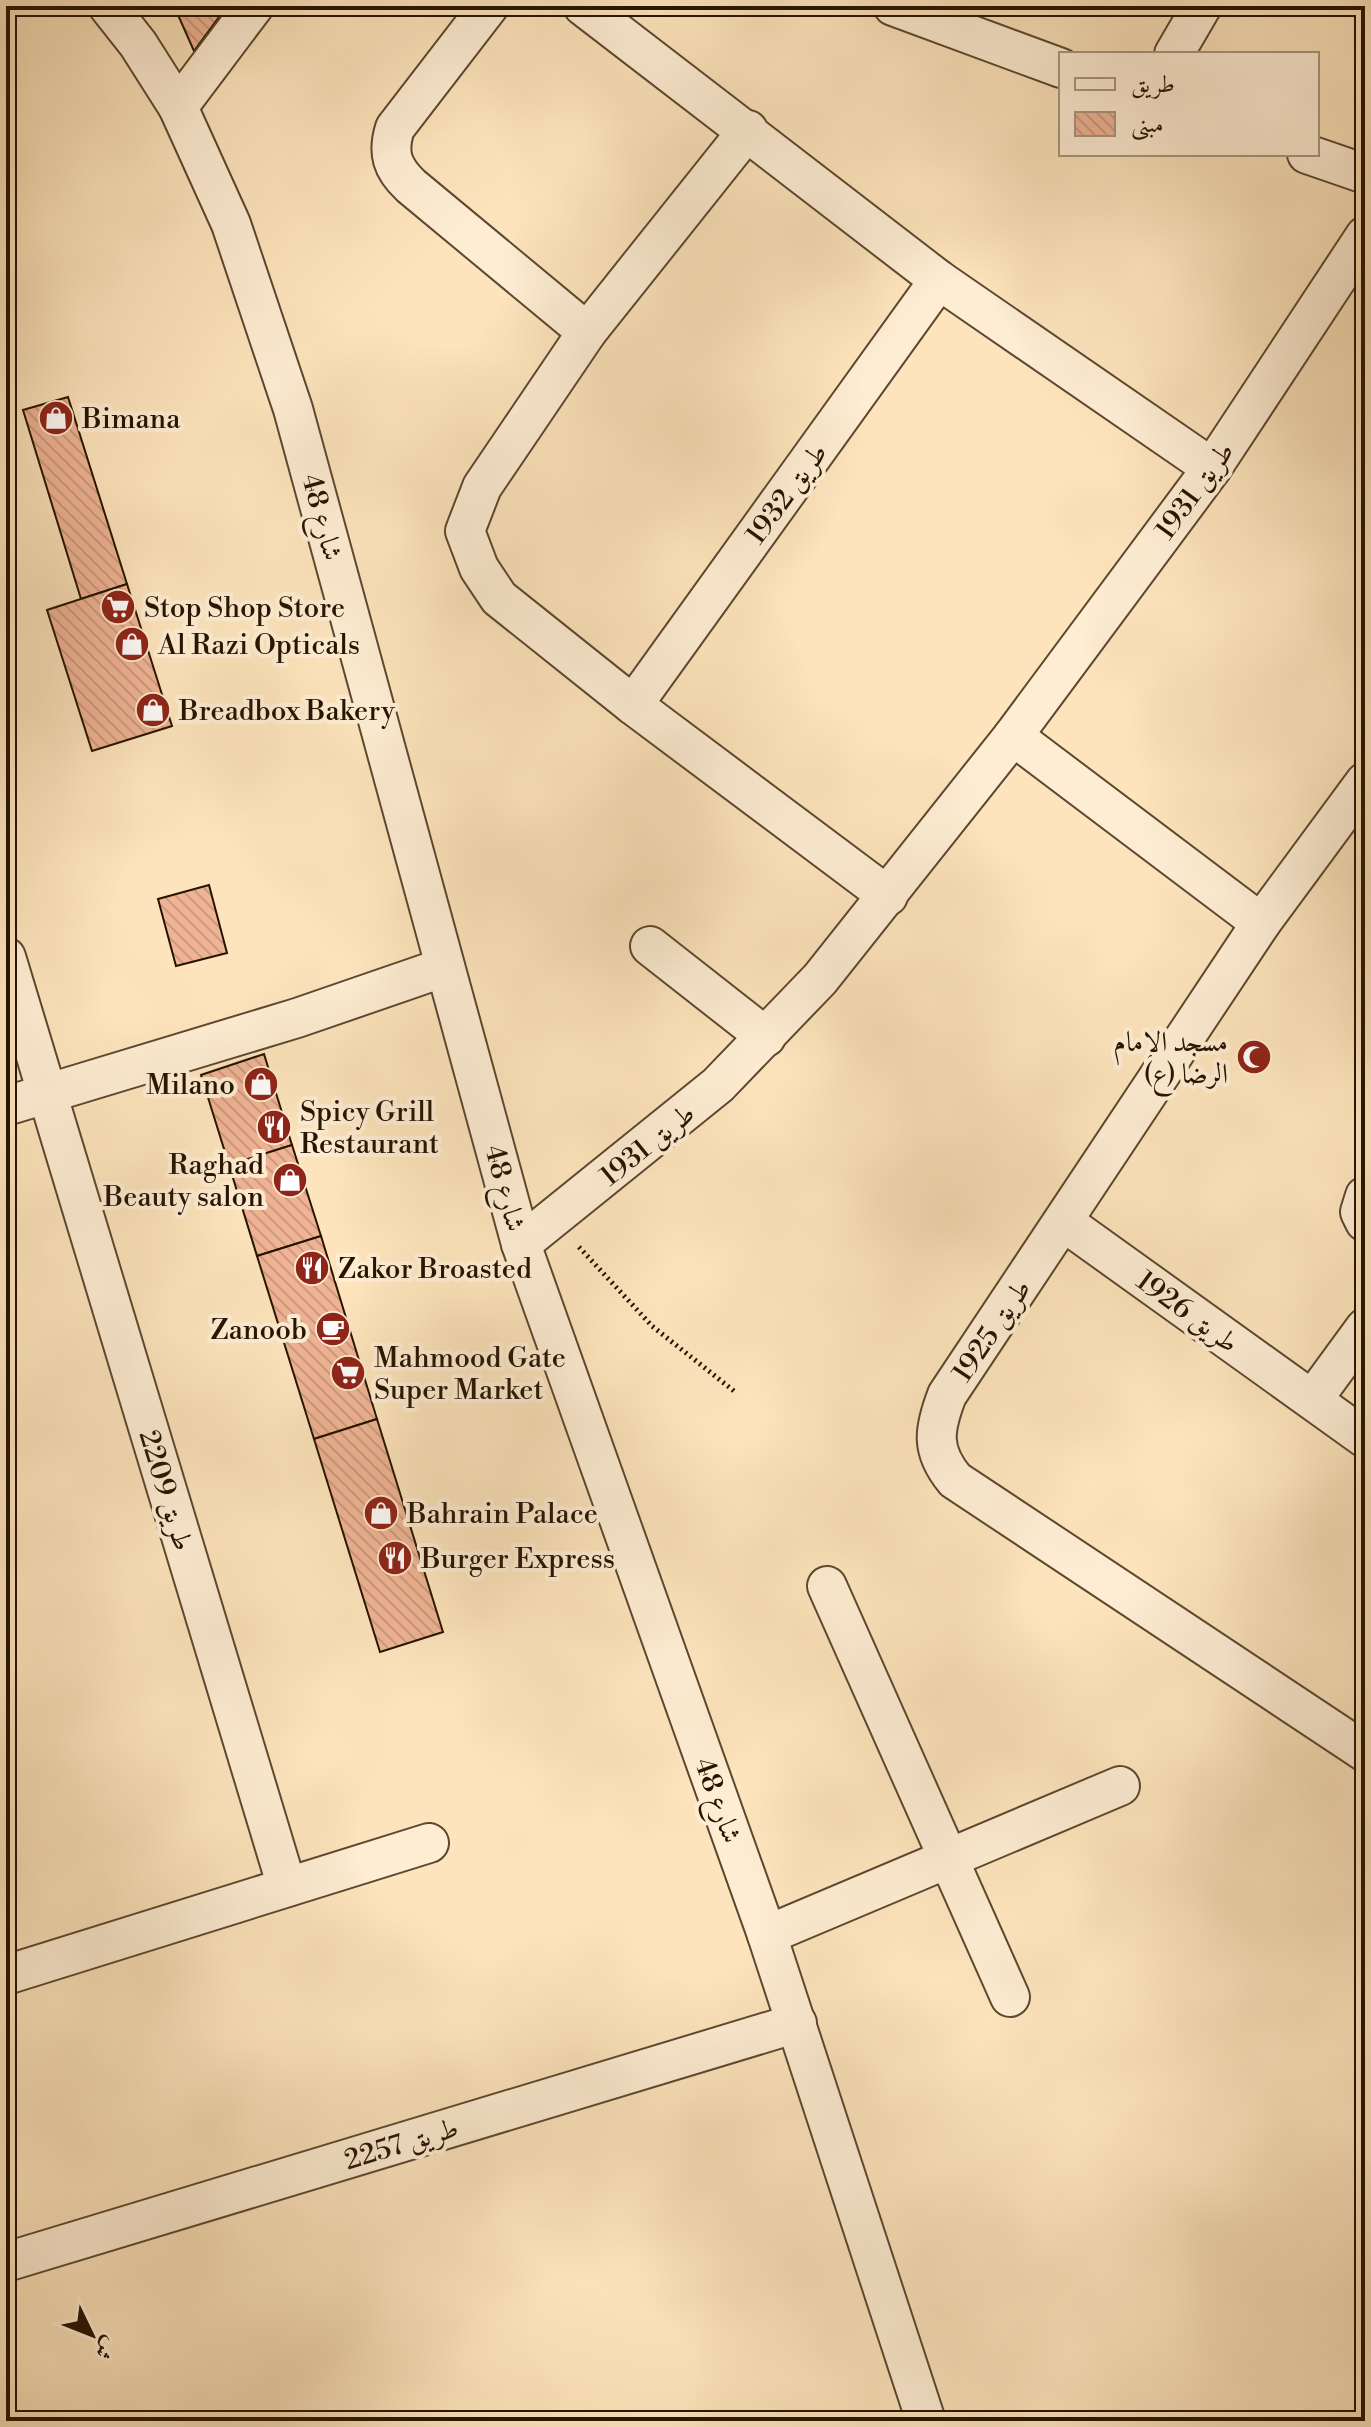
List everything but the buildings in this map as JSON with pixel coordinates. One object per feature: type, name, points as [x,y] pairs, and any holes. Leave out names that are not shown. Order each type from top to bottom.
[{"type":"street","name":"شارع 48","points":[[108,6],[138,44],[178,107],[231,224],[293,409],[521,1244],[767,1935],[926,2421]]},
{"type":"street","points":[[178,107],[254,6]]},
{"type":"street","points":[[489,6],[395,128],[389,145],[391,160],[397,173],[411,186],[587,332]]},
{"type":"street","points":[[583,6],[939,280],[1212,468]]},
{"type":"street","points":[[1175,52],[1202,6]]},
{"type":"street","points":[[903,8],[1059,67]]},
{"type":"street","points":[[748,130],[587,332],[482,487],[465,531],[479,568],[499,598],[633,705],[888,896]]},
{"type":"street","points":[[1313,156],[1365,174]]},
{"type":"street","name":"طريق 1931","points":[[521,1244],[718,1085],[820,979],[1013,736],[1212,468],[1365,236]]},
{"type":"street","name":"طريق 1932","points":[[633,705],[939,280]]},
{"type":"street","points":[[1013,736],[1261,923]]},
{"type":"street","name":"طريق 1925","points":[[1365,782],[1261,923],[947,1395],[934,1441],[940,1462],[955,1480],[1365,1752]]},
{"type":"street","points":[[650,946],[766,1037]]},
{"type":"street","name":"طريق 2209","points":[[6,957],[287,1887]]},
{"type":"street","points":[[6,1106],[297,1018],[445,967]]},
{"type":"street","points":[[1365,1196],[1360,1212],[1365,1222]]},
{"type":"street","name":"طريق 1926","points":[[1064,1222],[1365,1438]]},
{"type":"street","points":[[1313,1399],[1365,1328]]},
{"type":"street","points":[[827,1586],[1010,1997]]},
{"type":"street","points":[[767,1935],[1120,1786]]},
{"type":"street","points":[[6,1975],[429,1843]]},
{"type":"street","name":"طريق 2257","points":[[6,2262],[797,2023]]},
{"type":"path","points":[[553,1220],[652,1326],[734,1391]]},
{"type":"place","name":"Bimana","points":[[56,418]]},
{"type":"place","name":"Stop Shop Store","points":[[118,607]]},
{"type":"place","name":"Al Razi Opticals","points":[[132,644]]},
{"type":"place","name":"Breadbox Bakery","points":[[153,710]]},
{"type":"place","name":"مسجد الإمام الرضا (ع)","points":[[1254,1057]]},
{"type":"place","name":"Milano","points":[[261,1084]]},
{"type":"place","name":"Spicy Grill Restaurant","points":[[274,1127]]},
{"type":"place","name":"Raghad Beauty salon","points":[[290,1180]]},
{"type":"place","name":"Zakor Broasted","points":[[312,1268]]},
{"type":"place","name":"Zanoob","points":[[333,1329]]},
{"type":"place","name":"Mahmood Gate Super Market","points":[[348,1373]]},
{"type":"place","name":"Bahrain Palace","points":[[381,1513]]},
{"type":"place","name":"Burger Express","points":[[395,1558]]}]
